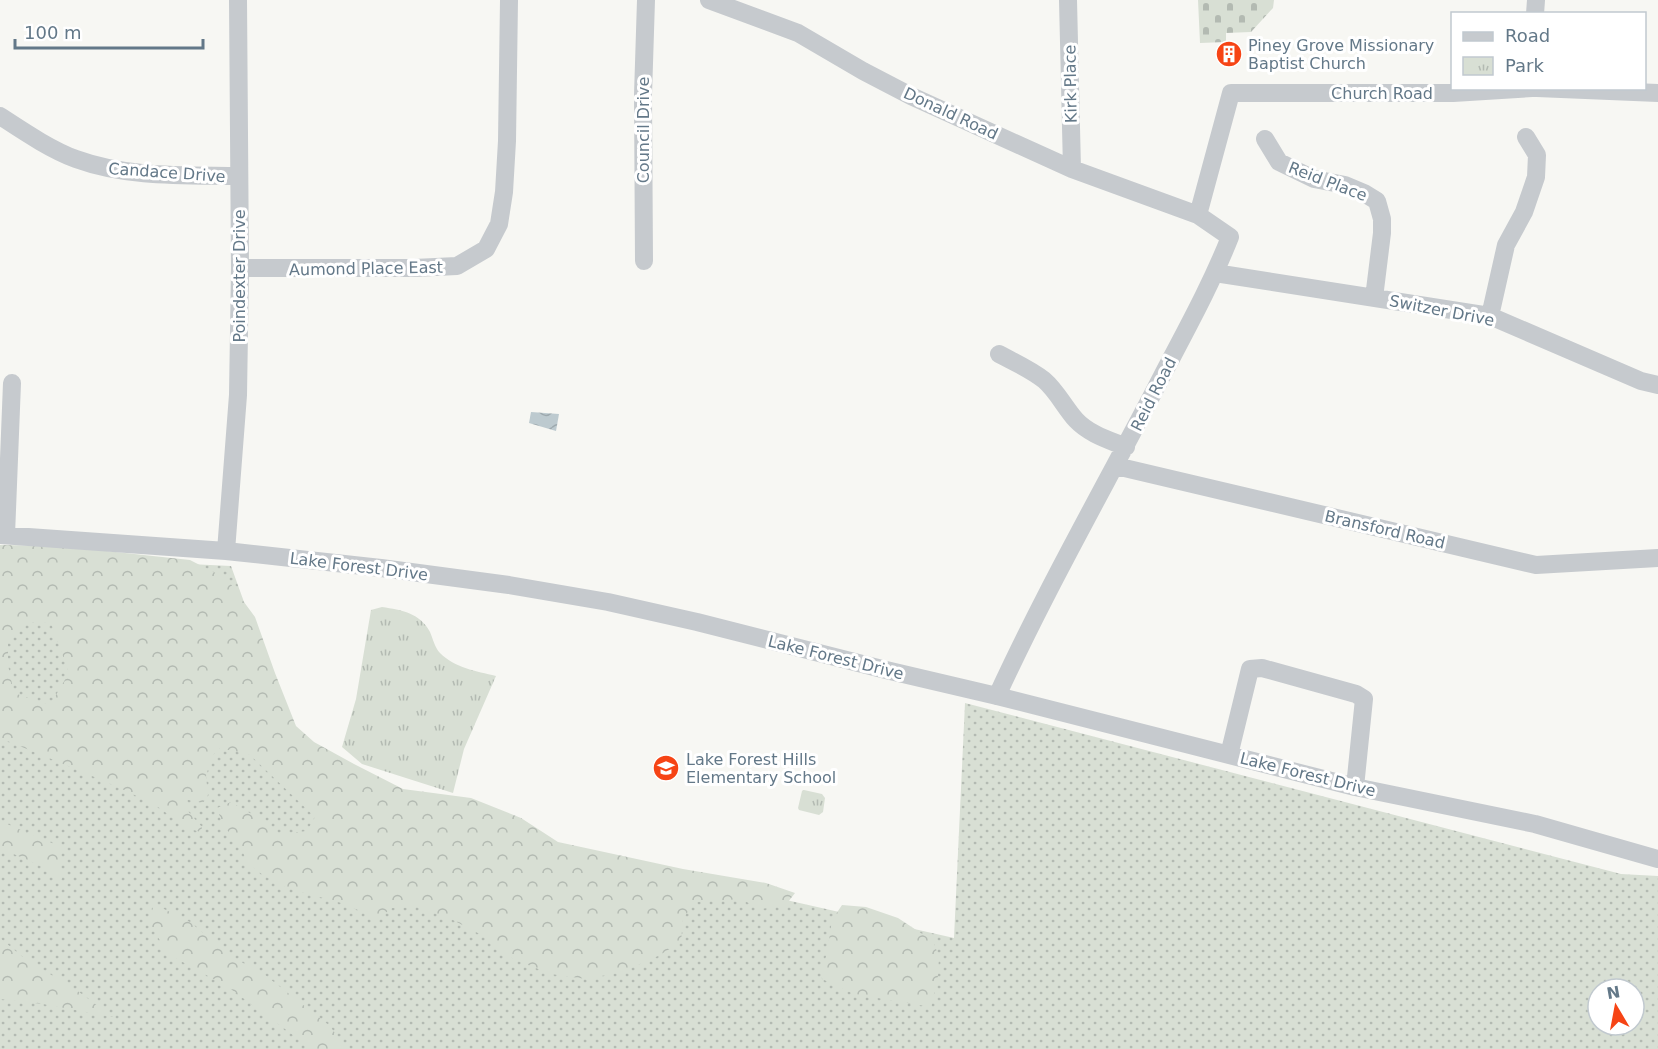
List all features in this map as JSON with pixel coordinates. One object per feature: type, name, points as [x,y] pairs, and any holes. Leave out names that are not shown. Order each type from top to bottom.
[{"type":"street","name":"Poindexter Drive","points":[[226,551],[238,395],[240,268],[238,0]]},
{"type":"street","name":"Aumond Place East","points":[[240,268],[458,266],[486,249],[499,224],[504,192],[509,0]]},
{"type":"street","name":"Council Drive","points":[[644,261],[643,95],[646,0]]},
{"type":"street","name":"Donald Road","points":[[709,0],[798,33],[911,96],[1072,169],[1198,215]]},
{"type":"street","name":"Kirk Place","points":[[1068,0],[1072,169]]},
{"type":"street","name":"Church Road","points":[[1198,215],[1231,93],[1453,93],[1502,90]]},
{"type":"street","name":"Church Road","points":[[1584,90],[1658,93]]},
{"type":"street","name":"Candace Drive","points":[[0,116],[73,158],[104,168],[150,174],[239,176]]},
{"type":"street","points":[[1490,316],[1506,244],[1524,212],[1536,177],[1537,155],[1526,137]]},
{"type":"street","name":"Reid Place","points":[[1265,139],[1279,162],[1314,179],[1345,185],[1377,201],[1382,219],[1382,233],[1374,298]]},
{"type":"street","name":"Reid Road","points":[[997,696],[1075,539],[1126,447],[1215,273],[1230,237],[1198,215]]},
{"type":"street","name":"Switzer Drive","points":[[1215,273],[1490,316],[1641,381],[1658,385]]},
{"type":"street","points":[[999,354],[1043,380],[1078,423],[1102,438],[1126,447]]},
{"type":"street","points":[[3,535],[12,383]]},
{"type":"street","name":"Bransford Road","points":[[1116,466],[1536,565],[1658,558]]},
{"type":"street","name":"Lake Forest Drive","points":[[3,535],[226,551],[437,575],[608,602],[997,696],[1355,787],[1535,824],[1658,859]]},
{"type":"street","points":[[1229,755],[1250,669],[1263,668],[1356,694],[1364,699],[1355,787]]},
{"type":"green space","points":[[1198,0],[1274,0],[1273,8],[1251,32],[1226,33],[1226,42],[1200,43]]},
{"type":"green space","points":[[0,545],[60,546],[190,560],[227,579],[255,617],[296,726],[314,742],[403,789],[471,798],[521,818],[558,842],[683,869],[766,883],[795,893],[785,906],[760,909],[741,899],[696,902],[683,918],[681,942],[658,956],[622,972],[586,979],[551,974],[513,959],[493,941],[451,919],[417,907],[392,908],[377,919],[345,904],[287,888],[263,875],[248,864],[238,841],[223,826],[217,808],[231,802],[279,834],[307,831],[315,817],[250,755],[220,748],[212,756],[206,776],[208,795],[203,803],[184,799],[186,809],[202,827],[201,832],[187,827],[156,806],[131,793],[0,738]],"holes":[[[29,622],[51,623],[69,673],[50,705],[14,693],[8,665],[8,641]]]},
{"type":"green space","points":[[0,555],[231,566],[313,793],[954,938],[965,703],[1621,874],[1658,876],[1658,1049],[0,1049]]},
{"type":"green space","points":[[382,607],[403,611],[421,620],[430,632],[438,651],[452,662],[496,676],[464,749],[453,793],[362,764],[342,747],[356,699],[371,610]]},
{"type":"green space","points":[[804,790],[822,794],[825,798],[823,812],[819,815],[799,810]]},
{"type":"green space","points":[[0,821],[59,846],[62,879],[43,867],[0,848]]},
{"type":"green space","points":[[154,904],[190,922],[232,957],[265,975],[330,1026],[346,1049],[312,1049],[228,987],[168,954],[149,922]]},
{"type":"green space","points":[[842,905],[866,907],[898,918],[933,941],[939,957],[938,976],[931,1007],[854,994],[822,979],[821,973],[827,953],[832,920]]},
{"type":"green space","points":[[0,938],[24,958],[79,992],[113,1017],[43,1004],[0,999]]},
{"type":"water","points":[[531,412],[559,414],[556,431],[529,423]]},
{"type":"place","name":"Piney Grove Missionary Baptist Church","points":[[1229,54]]},
{"type":"place","name":"Lake Forest Hills Elementary School","points":[[666,768]]}]
